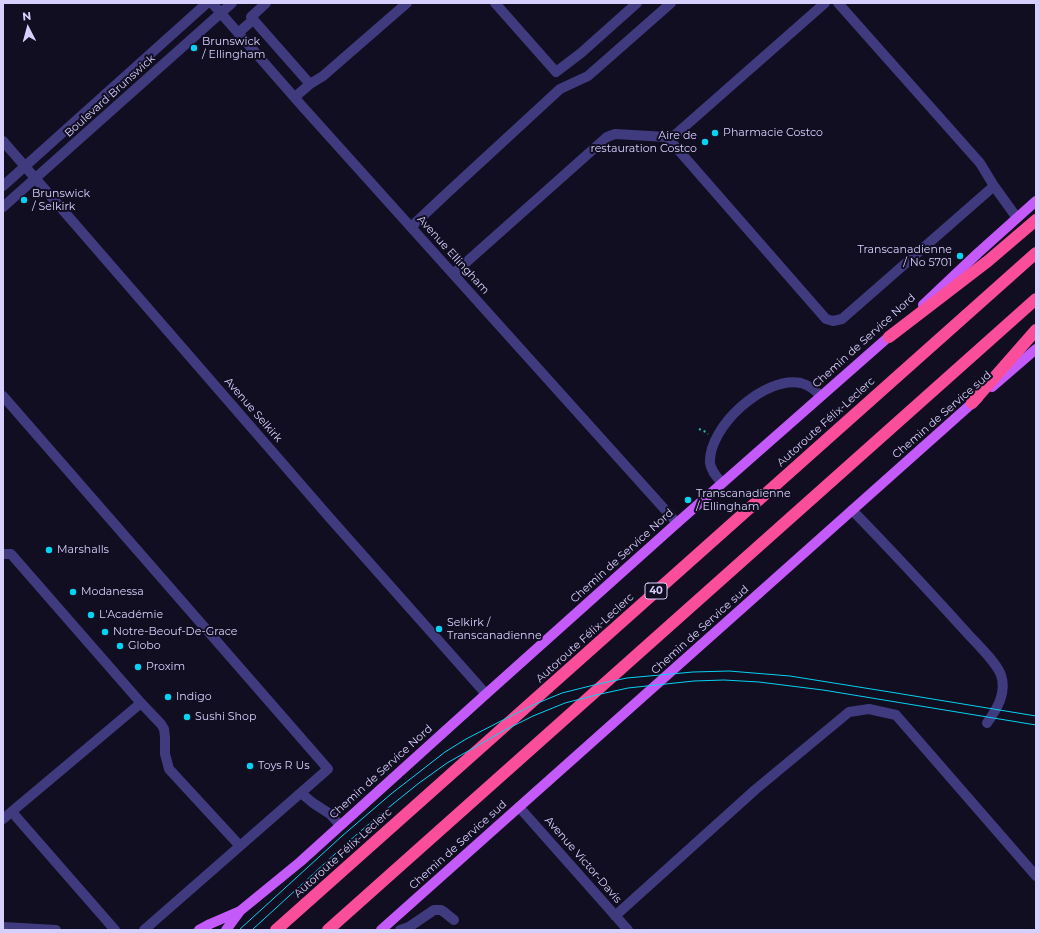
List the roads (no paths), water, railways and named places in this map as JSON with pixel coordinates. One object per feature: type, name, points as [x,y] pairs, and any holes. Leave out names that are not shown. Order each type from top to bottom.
[{"type":"highway","points":[[889,337],[988,261],[1036,220]]},
{"type":"highway","name":"Autoroute Félix-Leclerc","points":[[276,930],[1036,253]]},
{"type":"highway","points":[[328,930],[1036,299]]},
{"type":"highway","points":[[972,403],[1036,330]]},
{"type":"main road","name":"Chemin de Service Nord","points":[[226,930],[240,911],[300,862],[676,523],[889,337],[978,253],[1036,201]]},
{"type":"main road","name":"Chemin de Service sud","points":[[381,930],[972,403],[1036,349]]},
{"type":"main road","points":[[199,930],[240,911]]},
{"type":"street","name":"Boulevard Brunswick","points":[[3,186],[207,3]]},
{"type":"street","name":"Avenue Ellingham","points":[[212,3],[222,8],[238,33],[676,523]]},
{"type":"street","name":"Boulevard Brunswick","points":[[3,207],[222,8],[232,3]]},
{"type":"street","points":[[266,3],[250,17],[310,84]]},
{"type":"street","points":[[295,97],[310,84],[323,76],[406,3]]},
{"type":"street","points":[[495,3],[556,72],[581,53],[637,3]]},
{"type":"street","points":[[411,227],[560,89],[588,76],[671,3]]},
{"type":"street","points":[[453,274],[607,137],[615,134],[667,137],[675,135],[825,3]]},
{"type":"street","points":[[838,3],[980,163],[994,186],[1017,218]]},
{"type":"street","points":[[238,33],[253,20]]},
{"type":"street","points":[[667,137],[826,319],[833,321],[842,319],[994,186]]},
{"type":"street","name":"Avenue Selkirk","points":[[3,141],[329,517],[486,694]]},
{"type":"street","points":[[722,483],[712,471],[710,462],[711,453],[715,439],[720,430],[738,409],[760,393],[783,384],[800,383],[812,388],[821,396]]},
{"type":"street","points":[[5,401],[328,769],[144,930]]},
{"type":"street","points":[[852,510],[998,668],[1002,681],[1002,695],[999,704],[987,723]]},
{"type":"street","points":[[3,554],[11,554],[161,724],[164,729],[169,769],[240,846]]},
{"type":"street","points":[[3,819],[141,703]]},
{"type":"street","points":[[615,916],[756,789],[849,712],[869,709],[896,715],[1036,876]]},
{"type":"street","points":[[301,793],[313,804],[330,814],[340,825]]},
{"type":"street","name":"Avenue Victor-Davis","points":[[519,807],[628,930]]},
{"type":"street","points":[[12,812],[115,930]]},
{"type":"street","points":[[407,929],[432,912],[438,910],[444,912],[454,920]]},
{"type":"street","points":[[3,927],[56,930]]},
{"type":"tram line","points":[[239,930],[342,836],[391,794],[445,752],[466,739],[501,721],[562,693],[627,678],[693,672],[729,671],[790,676],[1036,716]]},
{"type":"tram line","points":[[252,930],[348,842],[419,783],[447,763],[505,730],[533,716],[565,703],[628,688],[694,681],[724,680],[759,682],[823,690],[1036,725]]},
{"type":"place","name":"Brunswick / Ellingham","points":[[194,48]]},
{"type":"place","name":"Pharmacie Costco","points":[[715,133]]},
{"type":"place","name":"Aire de restauration Costco","points":[[705,142]]},
{"type":"place","name":"Brunswick / Selkirk","points":[[24,200]]},
{"type":"place","name":"Transcanadienne / No 5701","points":[[960,256]]},
{"type":"place","name":"Transcanadienne / Ellingham","points":[[688,500]]},
{"type":"place","name":"Marshalls","points":[[49,550]]},
{"type":"place","name":"Modanessa","points":[[73,592]]},
{"type":"place","name":"L'Académie","points":[[91,615]]},
{"type":"place","name":"Selkirk / Transcanadienne","points":[[439,629]]},
{"type":"place","name":"Notre-Beouf-De-Grace","points":[[105,632]]},
{"type":"place","name":"Globo","points":[[120,646]]},
{"type":"place","name":"Proxim","points":[[138,667]]},
{"type":"place","name":"Indigo","points":[[168,697]]},
{"type":"place","name":"Sushi Shop","points":[[187,717]]},
{"type":"place","name":"Toys R Us","points":[[250,766]]}]
